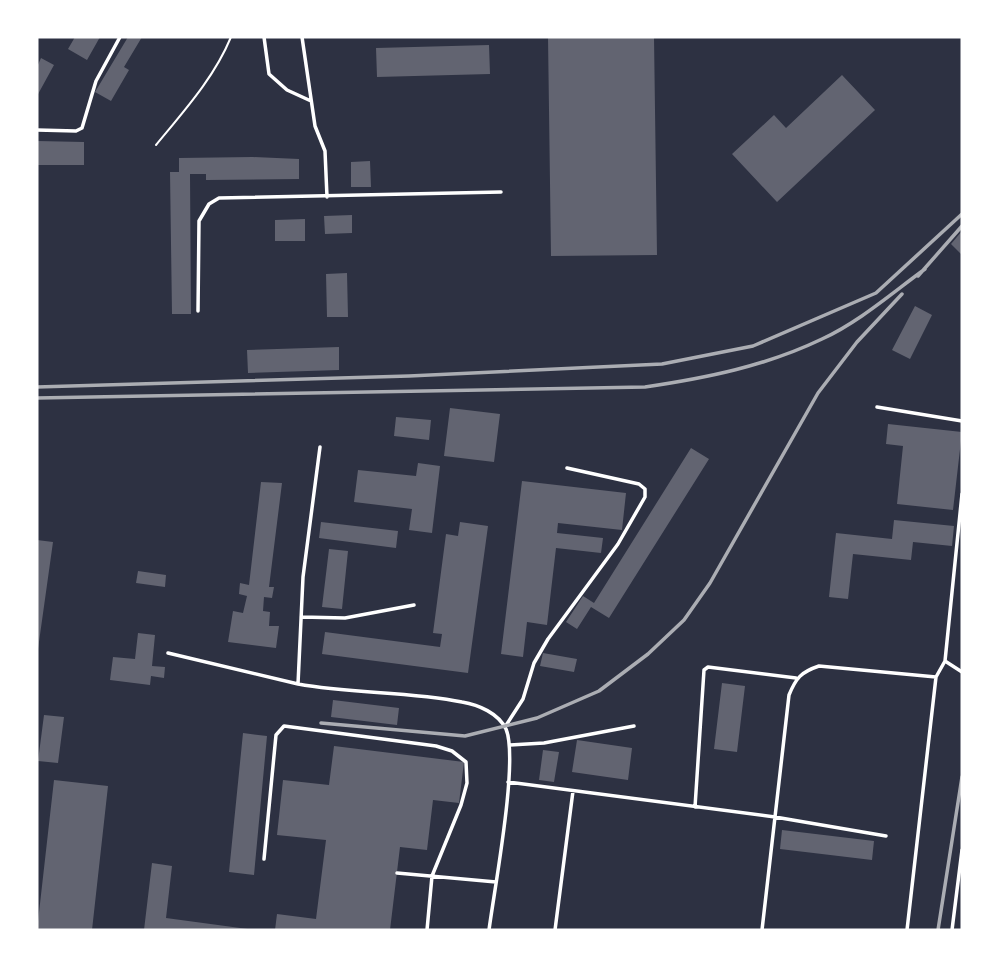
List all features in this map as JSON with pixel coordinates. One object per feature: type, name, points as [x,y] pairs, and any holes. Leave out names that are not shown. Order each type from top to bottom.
[{"type":"lane","points":[[37,130],[76,131],[82,128],[96,81],[120,37]]},
{"type":"lane","points":[[264,37],[268,74],[287,90],[311,101]]},
{"type":"lane","points":[[302,37],[315,126],[325,151],[327,197]]},
{"type":"lane","points":[[198,311],[199,221],[209,204],[219,198],[501,192]]},
{"type":"lane","points":[[877,407],[962,421]]},
{"type":"lane","points":[[298,684],[303,577],[320,447]]},
{"type":"lane","points":[[505,727],[523,699],[534,663],[618,544],[645,497],[645,489],[639,484],[567,468]]},
{"type":"lane","points":[[908,930],[936,677],[945,661],[962,494]]},
{"type":"lane","points":[[302,617],[345,618],[414,605]]},
{"type":"lane","points":[[168,653],[298,684],[461,702],[495,715],[505,727],[510,745],[508,782],[489,930]]},
{"type":"lane","points":[[945,661],[962,672]]},
{"type":"lane","points":[[762,930],[789,695],[796,678],[804,671],[819,666],[936,677]]},
{"type":"lane","points":[[695,807],[704,670],[708,667],[796,678]]},
{"type":"lane","points":[[264,859],[276,735],[284,726],[436,746],[462,759],[468,769],[467,783],[432,876],[427,930]]},
{"type":"lane","points":[[510,745],[544,743],[635,726]]},
{"type":"lane","points":[[508,782],[775,817],[886,836]]},
{"type":"lane","points":[[555,930],[573,791]]},
{"type":"lane","points":[[953,930],[962,850]]},
{"type":"lane","points":[[397,873],[495,882]]},
{"type":"path","points":[[156,145],[222,59],[231,37]]},
{"type":"building","points":[[75,37],[100,37],[87,60],[68,49]]},
{"type":"building","points":[[128,37],[142,37],[124,67],[129,70],[111,101],[95,92]]},
{"type":"building","points":[[548,37],[654,37],[657,255],[551,256]]},
{"type":"building","points":[[489,45],[490,74],[377,77],[376,48]]},
{"type":"building","points":[[41,58],[54,65],[37,96],[37,67]]},
{"type":"building","points":[[842,75],[875,110],[777,202],[732,154],[774,115],[786,128]]},
{"type":"building","points":[[37,141],[84,142],[84,165],[37,165]]},
{"type":"building","points":[[179,158],[299,159],[299,179],[206,180],[206,174],[190,174],[191,314],[172,314],[170,172],[179,172]]},
{"type":"building","points":[[370,161],[371,187],[351,187],[351,162]]},
{"type":"building","points":[[352,215],[352,233],[325,234],[324,216]]},
{"type":"building","points":[[305,219],[305,241],[275,241],[275,220]]},
{"type":"building","points":[[962,231],[962,255],[951,244]]},
{"type":"building","points":[[347,273],[348,317],[327,317],[326,274]]},
{"type":"building","points":[[915,306],[932,315],[910,359],[892,350]]},
{"type":"building","points":[[339,347],[339,370],[248,373],[247,350]]},
{"type":"building","points":[[450,408],[500,414],[494,462],[444,456]]},
{"type":"building","points":[[396,417],[431,420],[429,440],[394,436]]},
{"type":"building","points":[[888,424],[962,432],[953,510],[897,504],[903,446],[886,444]]},
{"type":"building","points":[[691,448],[709,459],[609,618],[591,607],[577,629],[566,622],[583,596],[594,603]]},
{"type":"building","points":[[418,463],[440,466],[432,533],[409,530],[412,509],[354,502],[358,470],[416,476]]},
{"type":"building","points":[[522,481],[626,493],[622,530],[558,523],[557,533],[603,538],[601,553],[556,548],[547,625],[527,622],[523,657],[501,654]]},
{"type":"building","points":[[261,482],[282,483],[269,587],[274,587],[272,598],[264,597],[263,611],[270,612],[269,626],[279,626],[276,648],[228,642],[233,611],[243,613],[247,596],[239,594],[240,583],[249,585]]},
{"type":"building","points":[[894,520],[954,526],[952,546],[913,542],[911,560],[853,554],[848,599],[829,597],[836,533],[892,539]]},
{"type":"building","points":[[321,522],[398,531],[396,548],[319,538]]},
{"type":"building","points":[[460,522],[488,526],[468,673],[322,654],[325,632],[440,647],[442,634],[433,633],[446,534],[458,536]]},
{"type":"building","points":[[37,540],[53,542],[38,649],[37,649]]},
{"type":"building","points":[[329,549],[348,551],[342,609],[322,607]]},
{"type":"building","points":[[138,571],[166,575],[165,587],[136,583]]},
{"type":"building","points":[[138,633],[155,635],[152,666],[165,667],[164,678],[151,676],[150,685],[110,680],[113,657],[135,659]]},
{"type":"building","points":[[543,653],[577,659],[574,672],[540,666]]},
{"type":"building","points":[[722,683],[745,686],[737,752],[714,749]]},
{"type":"building","points":[[333,700],[399,708],[397,725],[331,717]]},
{"type":"building","points":[[44,715],[64,717],[58,763],[38,761]]},
{"type":"building","points":[[243,733],[267,736],[254,875],[229,872]]},
{"type":"building","points":[[577,740],[632,748],[628,780],[572,772]]},
{"type":"building","points":[[334,746],[464,762],[459,803],[433,800],[427,850],[400,847],[390,930],[275,930],[277,914],[316,919],[326,840],[277,835],[283,780],[329,785]]},
{"type":"building","points":[[543,750],[559,752],[554,782],[539,780]]},
{"type":"building","points":[[54,780],[108,786],[92,930],[37,930]]},
{"type":"building","points":[[782,830],[874,841],[872,860],[780,849]]},
{"type":"building","points":[[152,863],[172,866],[166,918],[255,930],[144,930]]},
{"type":"railway","points":[[37,387],[409,376],[662,364],[753,346],[876,293],[962,214]]},
{"type":"railway","points":[[918,276],[962,226]]},
{"type":"railway","points":[[37,398],[645,387],[735,370],[801,348],[849,324],[925,269]]},
{"type":"railway","points":[[321,723],[465,736],[537,718],[599,691],[648,654],[684,620],[710,583],[818,393],[857,342],[902,294]]},
{"type":"railway","points":[[938,930],[962,777]]}]
